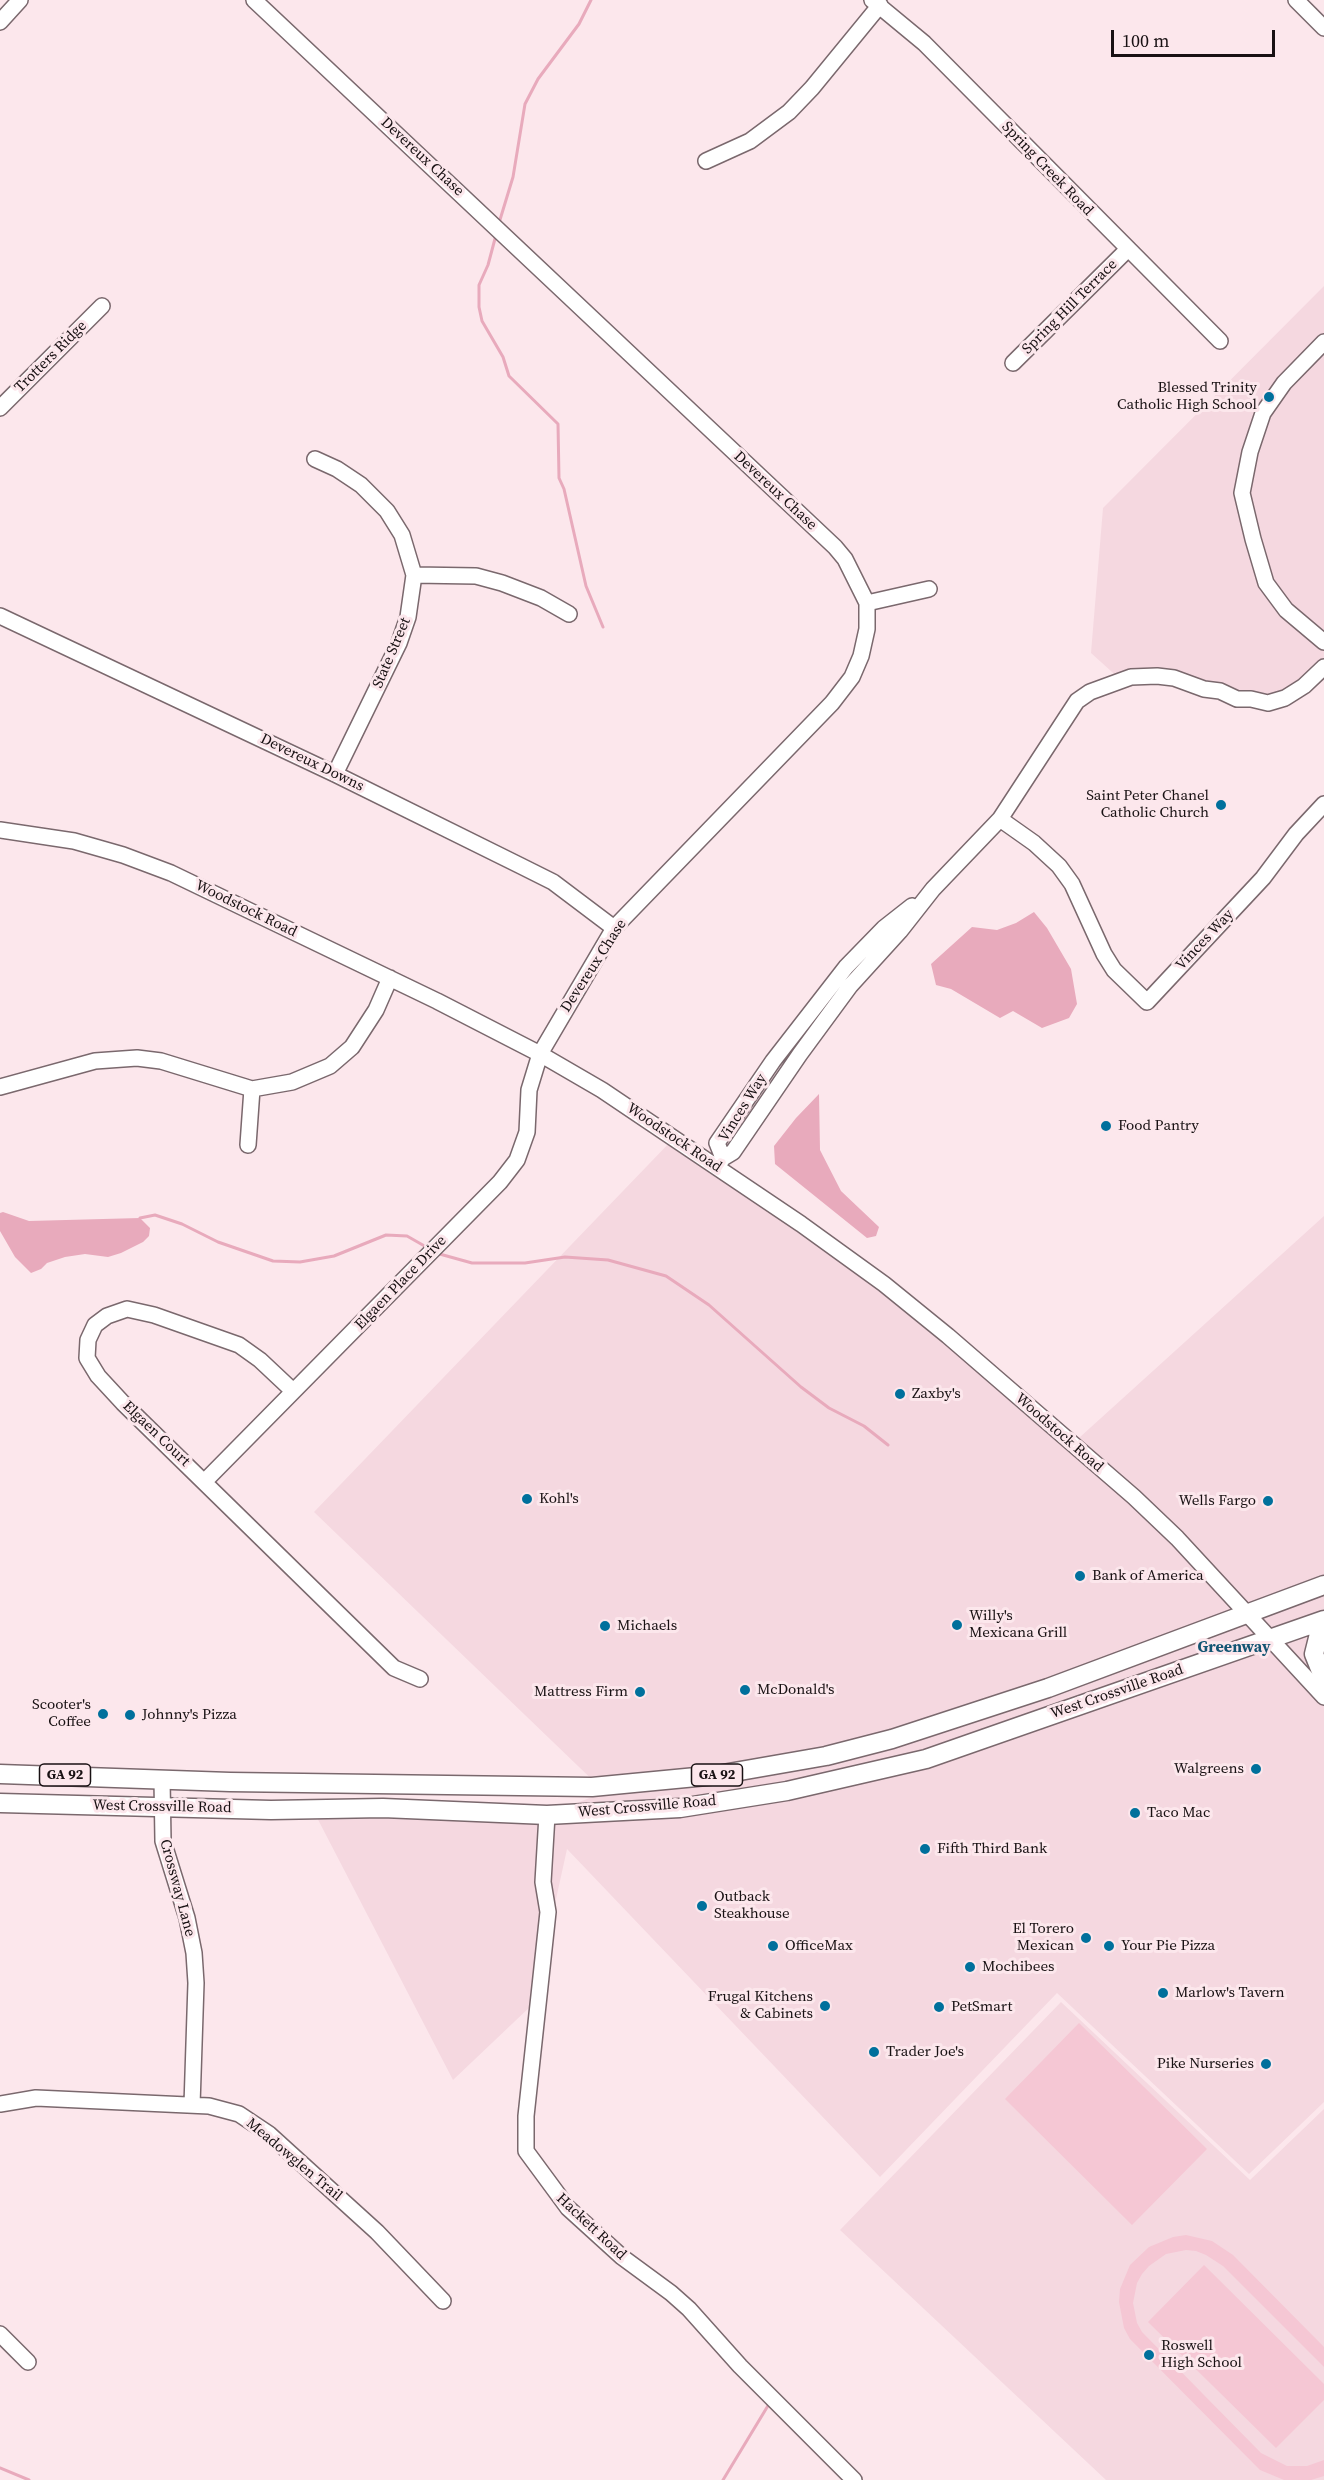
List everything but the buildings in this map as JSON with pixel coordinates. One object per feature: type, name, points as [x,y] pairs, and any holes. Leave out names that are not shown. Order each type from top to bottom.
[{"type":"main road","name":"GA 92","points":[[1246,1614],[1324,1585]]},
{"type":"main road","name":"West Crossville Road","points":[[0,1774],[592,1787],[717,1775],[826,1756],[892,1739],[1048,1688],[1246,1614]]},
{"type":"main road","name":"GA 92","points":[[1270,1638],[1324,1620]]},
{"type":"main road","points":[[1324,1630],[1319,1634],[1314,1653],[1324,1679]]},
{"type":"main road","name":"West Crossville Road","points":[[0,1803],[271,1810],[383,1808],[548,1815],[690,1806],[787,1791],[926,1759],[1270,1638]]},
{"type":"street","points":[[0,22],[20,0]]},
{"type":"street","name":"Devereux Chase","points":[[254,0],[836,547],[845,559],[867,603],[867,629],[861,656],[852,677],[832,703],[614,928],[540,1054]]},
{"type":"street","points":[[1296,0],[1324,28]]},
{"type":"street","points":[[706,161],[750,141],[789,112],[812,88],[876,3]]},
{"type":"street","name":"Spring Creek Road","points":[[876,3],[924,43],[1127,250],[1220,341]]},
{"type":"street","name":"Spring Hill Terrace","points":[[1013,363],[1127,250]]},
{"type":"street","name":"Trotters Ridge","points":[[0,408],[102,306]]},
{"type":"street","points":[[1324,342],[1284,383],[1263,413],[1250,452],[1242,493],[1252,539],[1266,583],[1286,610],[1324,642]]},
{"type":"street","name":"State Street","points":[[315,459],[337,469],[361,485],[387,511],[402,535],[414,575],[408,617],[399,643],[335,774]]},
{"type":"street","points":[[414,575],[485,578],[541,598],[569,614]]},
{"type":"street","points":[[867,603],[929,589]]},
{"type":"street","name":"Devereux Downs","points":[[0,616],[335,774],[553,882],[614,928]]},
{"type":"street","name":"Vinces Way","points":[[720,1162],[717,1143],[819,999],[876,935],[933,889],[1000,819],[1077,701],[1090,692],[1131,677],[1157,676],[1174,678],[1204,689],[1220,691],[1237,699],[1268,703],[1285,698],[1304,686],[1324,667]]},
{"type":"street","name":"Vinces Way","points":[[1000,819],[1034,843],[1059,866],[1072,884],[1104,954],[1114,970],[1147,1002],[1263,878],[1296,834],[1324,804]]},
{"type":"street","name":"Woodstock Road","points":[[0,830],[74,841],[123,855],[171,873],[390,978],[540,1054],[720,1162],[878,1280],[948,1336],[1134,1497],[1177,1538],[1324,1697]]},
{"type":"street","points":[[0,1087],[95,1061],[137,1058],[161,1061],[252,1089],[292,1082],[330,1066],[352,1047],[376,1010],[390,978]]},
{"type":"street","name":"Elgaen Place Drive","points":[[205,1481],[500,1182],[517,1160],[527,1132],[529,1090],[540,1054]]},
{"type":"street","points":[[248,1145],[252,1089]]},
{"type":"street","name":"Elgaen Court","points":[[293,1391],[260,1360],[239,1345],[154,1315],[126,1309],[107,1316],[95,1325],[88,1340],[87,1358],[98,1376],[123,1403],[394,1668],[420,1679]]},
{"type":"street","name":"Crossway Lane","points":[[162,1779],[163,1841],[187,1918],[194,1953],[196,1983],[192,2105]]},
{"type":"street","name":"Hackett Road","points":[[548,1815],[543,1882],[548,1911],[526,2116],[526,2151],[550,2187],[568,2208],[622,2257],[689,2309],[740,2366],[854,2480]]},
{"type":"street","name":"Meadowglen Trail","points":[[0,2104],[36,2098],[192,2105],[225,2109],[254,2122],[377,2232],[443,2301]]},
{"type":"street","points":[[0,2334],[28,2362]]},
{"type":"shaded area","name":"Blessed Trinity Catholic High School","points":[[1324,286],[1324,667],[1268,703],[1154,676],[1122,681],[1091,653],[1103,508]]},
{"type":"shaded area","points":[[1034,912],[1047,928],[1071,969],[1077,1004],[1069,1018],[1042,1028],[1013,1011],[1000,1018],[951,989],[936,985],[931,964],[972,927],[997,930],[1016,923]]},
{"type":"shaded area","points":[[819,1094],[820,1150],[841,1191],[879,1227],[876,1236],[867,1238],[775,1164],[774,1146]]},
{"type":"shaded area","points":[[674,1138],[801,1223],[1069,1447],[1324,1216],[1324,2102],[1249,2174],[1057,1993],[880,2177],[567,1849],[533,2004],[453,2080],[312,1808],[538,1818],[605,1792],[314,1512]]},
{"type":"shaded area","points":[[0,1213],[29,1221],[140,1218],[150,1228],[149,1236],[143,1242],[121,1253],[108,1257],[85,1254],[65,1257],[47,1263],[41,1269],[31,1273],[15,1257],[0,1231]]},
{"type":"shaded area","name":"Roswell High School","points":[[1061,2002],[1250,2180],[1324,2109],[1324,2480],[1106,2480],[840,2230]]},
{"type":"shaded area","points":[[1079,2023],[1207,2149],[1132,2225],[1005,2099]]},
{"type":"shaded area","points":[[1186,2235],[1212,2241],[1233,2255],[1324,2347],[1324,2367],[1223,2266],[1196,2251],[1186,2250],[1166,2254],[1142,2274],[1137,2283],[1133,2303],[1137,2323],[1142,2332],[1261,2453],[1287,2466],[1307,2466],[1324,2460],[1324,2476],[1311,2480],[1284,2480],[1260,2470],[1130,2339],[1124,2328],[1119,2302],[1120,2289],[1130,2265],[1149,2247],[1173,2237]]},
{"type":"shaded area","points":[[1204,2265],[1324,2384],[1324,2400],[1276,2448],[1148,2322]]},
{"type":"waterway","points":[[499,223],[513,177],[525,104],[538,79],[579,24],[591,0]]},
{"type":"waterway","points":[[496,235],[488,265],[479,285],[479,307],[482,321],[503,357],[509,376],[558,424],[559,478],[564,489],[586,586],[603,627]]},
{"type":"waterway","points":[[140,1218],[155,1215],[182,1224],[218,1242],[273,1261],[300,1262],[334,1256],[386,1235],[407,1236],[428,1248]]},
{"type":"waterway","points":[[436,1253],[472,1263],[525,1263],[565,1257],[608,1260],[666,1276],[709,1305],[801,1387],[829,1408],[864,1426],[888,1445]]},
{"type":"waterway","points":[[723,2480],[769,2404]]},
{"type":"waterway","points":[[0,2468],[29,2480]]},
{"type":"place","name":"Blessed Trinity Catholic High School","points":[[1269,397]]},
{"type":"place","name":"Saint Peter Chanel Catholic Church","points":[[1221,805]]},
{"type":"place","name":"Food Pantry","points":[[1106,1126]]},
{"type":"place","name":"Zaxby's","points":[[900,1394]]},
{"type":"place","name":"Kohl's","points":[[527,1499]]},
{"type":"place","name":"Wells Fargo","points":[[1268,1501]]},
{"type":"place","name":"Bank of America","points":[[1080,1576]]},
{"type":"place","name":"Willy's Mexicana Grill","points":[[957,1625]]},
{"type":"place","name":"Michaels","points":[[605,1626]]},
{"type":"place","name":"McDonald's","points":[[745,1690]]},
{"type":"place","name":"Mattress Firm","points":[[640,1692]]},
{"type":"place","name":"Scooter's Coffee","points":[[103,1714]]},
{"type":"place","name":"Johnny's Pizza","points":[[130,1715]]},
{"type":"place","name":"Walgreens","points":[[1256,1769]]},
{"type":"place","name":"Taco Mac","points":[[1135,1813]]},
{"type":"place","name":"Fifth Third Bank","points":[[925,1849]]},
{"type":"place","name":"Outback Steakhouse","points":[[702,1906]]},
{"type":"place","name":"El Torero Mexican","points":[[1086,1938]]},
{"type":"place","name":"OfficeMax","points":[[773,1946]]},
{"type":"place","name":"Your Pie Pizza","points":[[1109,1946]]},
{"type":"place","name":"Mochibees","points":[[970,1967]]},
{"type":"place","name":"Marlow's Tavern","points":[[1163,1993]]},
{"type":"place","name":"Frugal Kitchens & Cabinets","points":[[825,2006]]},
{"type":"place","name":"PetSmart","points":[[939,2007]]},
{"type":"place","name":"Trader Joe's","points":[[874,2052]]},
{"type":"place","name":"Pike Nurseries","points":[[1266,2064]]},
{"type":"place","name":"Roswell High School","points":[[1149,2355]]},
{"type":"district","name":"Greenway","points":[[1234,1648]]}]
